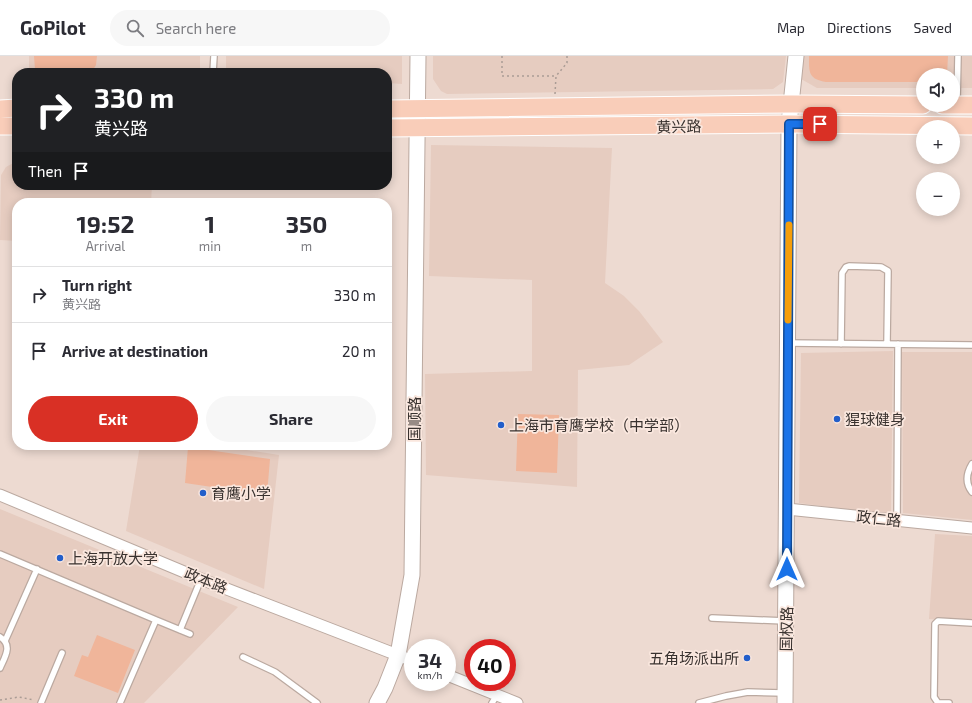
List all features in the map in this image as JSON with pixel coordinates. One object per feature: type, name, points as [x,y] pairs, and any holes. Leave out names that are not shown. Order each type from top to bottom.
[{"type":"main road","name":"黄兴路","points":[[392,109],[792,104],[916,105]]},
{"type":"main road","points":[[0,108],[12,108]]},
{"type":"main road","name":"黄兴路","points":[[392,128],[789,124],[972,126]]},
{"type":"main road","points":[[0,126],[12,126]]},
{"type":"street","name":"国顺路","points":[[377,703],[385,688],[398,655],[412,575],[418,56]]},
{"type":"street","name":"国权路","points":[[785,698],[789,124],[796,56]]},
{"type":"street","name":"政本路","points":[[0,495],[201,579],[404,657]]},
{"type":"street","name":"政仁路","points":[[787,509],[972,528]]},
{"type":"street","points":[[456,680],[494,699],[517,703]]},
{"type":"lane","points":[[213,68],[214,56]]},
{"type":"lane","points":[[958,56],[958,68]]},
{"type":"lane","points":[[841,344],[842,273],[846,267],[849,266],[881,267],[888,271],[887,344]]},
{"type":"lane","points":[[788,343],[972,345]]},
{"type":"lane","points":[[898,344],[898,520]]},
{"type":"lane","points":[[972,464],[966,479],[972,492]]},
{"type":"lane","points":[[0,554],[190,634]]},
{"type":"lane","points":[[0,668],[7,652],[5,641],[37,569]]},
{"type":"lane","points":[[180,630],[201,579]]},
{"type":"lane","points":[[712,618],[786,621]]},
{"type":"lane","points":[[120,703],[156,620]]},
{"type":"lane","points":[[949,703],[938,703],[934,697],[935,624],[938,621],[972,623]]},
{"type":"lane","points":[[0,637],[5,641]]},
{"type":"lane","points":[[41,703],[62,653]]},
{"type":"lane","points":[[243,657],[275,672],[317,703]]},
{"type":"lane","points":[[699,703],[748,692],[785,698]]},
{"type":"path","points":[[502,56],[502,76],[556,76]]},
{"type":"path","points":[[554,107],[556,76],[567,63],[567,56]]},
{"type":"path","points":[[0,700],[12,697],[27,697],[41,703]]},
{"type":"shaded area","points":[[29,56],[200,56],[200,68],[29,68]]},
{"type":"shaded area","points":[[34,56],[97,56],[94,68],[35,68]]},
{"type":"shaded area","points":[[226,56],[402,56],[402,84],[392,83],[392,68],[226,68]]},
{"type":"shaded area","points":[[433,56],[786,56],[783,82],[773,89],[447,94],[441,91],[433,79]]},
{"type":"shaded area","points":[[803,56],[972,56],[972,88],[960,88],[960,68],[916,68],[916,88],[817,88],[801,79]]},
{"type":"shaded area","points":[[809,56],[948,56],[947,68],[916,68],[916,82],[826,82],[820,81],[813,77],[809,66]]},
{"type":"shaded area","points":[[431,145],[612,148],[605,283],[624,296],[639,311],[663,342],[629,365],[578,370],[577,487],[426,475],[425,374],[532,371],[532,280],[429,276]]},
{"type":"shaded area","points":[[12,164],[12,190],[152,190],[151,198],[12,198],[12,241],[0,240],[1,175],[6,167]]},
{"type":"shaded area","points":[[893,351],[891,515],[799,503],[801,353]]},
{"type":"shaded area","points":[[902,352],[972,352],[972,520],[903,513]]},
{"type":"shaded area","points":[[518,414],[559,415],[557,473],[516,471]]},
{"type":"shaded area","name":"育鹰小学","points":[[139,450],[247,450],[279,455],[264,589],[126,531]]},
{"type":"shaded area","points":[[188,450],[208,450],[270,459],[267,495],[185,483]]},
{"type":"shaded area","name":"上海开放大学","points":[[0,509],[238,607],[144,703],[0,703]]},
{"type":"shaded area","points":[[935,534],[972,536],[972,622],[929,619]]},
{"type":"shaded area","points":[[97,635],[135,650],[118,693],[74,676],[82,655],[88,657]]},
{"type":"slow traffic","points":[[788,320],[789,225]]},
{"type":"place","name":"猩球健身","points":[[837,419]]},
{"type":"place","name":"上海市育鹰学校（中学部）","points":[[501,425]]},
{"type":"place","name":"育鹰小学","points":[[203,493]]},
{"type":"place","name":"上海开放大学","points":[[60,558]]},
{"type":"place","name":"五角场派出所","points":[[747,658]]},
{"type":"route","points":[[787,569],[786,482],[789,124],[820,124]]}]
